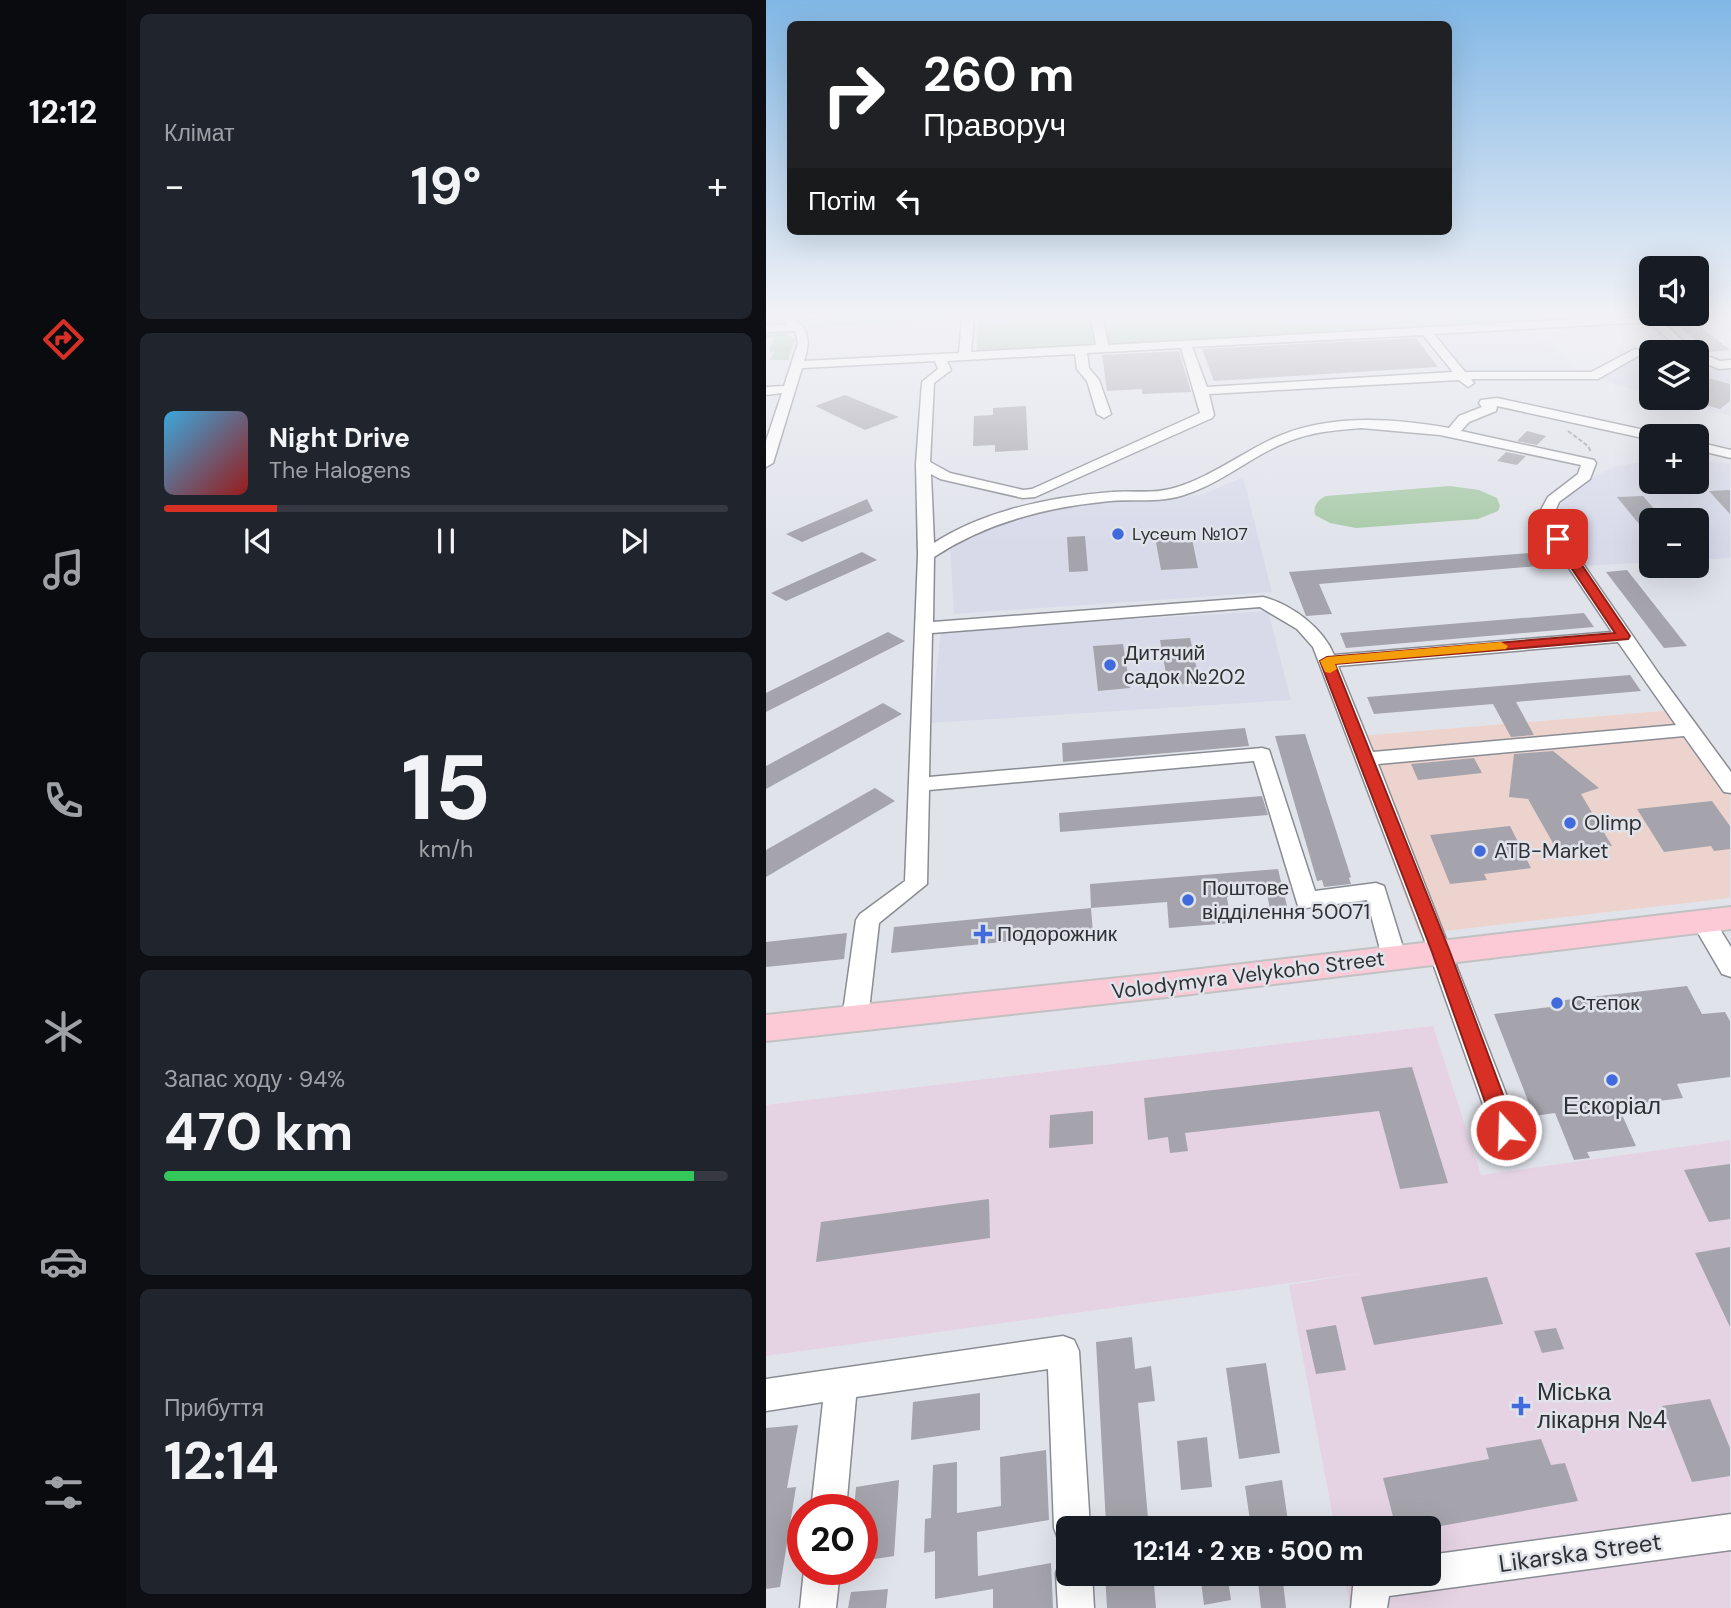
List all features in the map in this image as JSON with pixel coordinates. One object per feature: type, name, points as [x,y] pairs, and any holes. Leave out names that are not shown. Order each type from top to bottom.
[{"type":"main road","name":"Volodymyra Velykoho Street","points":[[766,1028],[1717,920]]},
{"type":"street","points":[[766,463],[787,393]]},
{"type":"street","points":[[855,1019],[868,920],[916,884],[925,628],[926,555],[922,464],[927,393]]},
{"type":"street","points":[[1097,393],[1104,414]]},
{"type":"street","points":[[922,464],[945,476],[1023,495],[1035,493],[1207,415],[1202,393]]},
{"type":"street","points":[[1452,433],[1464,419],[1491,408],[1477,393]]},
{"type":"street","points":[[1486,403],[1497,402],[1639,433]]},
{"type":"street","points":[[926,555],[941,544],[1024,510],[1107,496],[1162,496],[1183,491],[1254,452],[1294,435],[1322,427],[1429,428],[1589,463],[1585,476],[1553,500],[1544,519],[1730,787]]},
{"type":"street","points":[[1709,449],[1730,454]]},
{"type":"street","points":[[925,628],[1263,602],[1303,625],[1321,646],[1441,952],[1506,1130]]},
{"type":"street","points":[[1327,661],[1624,636]]},
{"type":"street","points":[[1366,759],[1689,730]]},
{"type":"street","points":[[921,783],[1262,754],[1306,900],[1376,891],[1394,957]]},
{"type":"street","points":[[1717,920],[1730,968]]},
{"type":"street","points":[[766,1395],[1063,1351],[1071,1516]]},
{"type":"street","points":[[830,1494],[841,1384]]},
{"type":"street","name":"Likarska Street","points":[[1441,1571],[1730,1532]]},
{"type":"street","points":[[818,1608],[820,1585]]},
{"type":"street","points":[[1075,1586],[1076,1608]]},
{"type":"street","name":"Likarska Street","points":[[1369,1608],[1372,1586]]},
{"type":"path","points":[[1540,411],[1544,418],[1588,446],[1591,458],[1589,463]]},
{"type":"shaded area","points":[[1709,393],[1730,393],[1730,415],[1709,409]]},
{"type":"shaded area","points":[[1709,461],[1730,464],[1730,558],[1709,559],[1709,508],[1639,508],[1639,563],[1585,566],[1550,522],[1562,503],[1588,480],[1614,467],[1639,462],[1639,494],[1709,494]]},
{"type":"shaded area","name":"Lyceum №107","points":[[1243,477],[1272,592],[954,614],[950,547],[1005,521],[1065,505],[1130,498],[1168,500],[1204,494]]},
{"type":"shaded area","name":"Дитячий садок №202","points":[[1268,611],[1291,700],[930,723],[941,631]]},
{"type":"shaded area","points":[[1687,709],[1730,768],[1730,898],[1419,934],[1347,737]]},
{"type":"shaded area","points":[[1433,1026],[1481,1175],[1730,1140],[1730,1608],[1350,1608],[1346,1586],[1441,1586],[1441,1516],[1333,1516],[1289,1285],[1362,1273],[766,1356],[766,1105]]},
{"type":"green space","points":[[1450,486],[1479,490],[1497,498],[1500,506],[1498,511],[1478,519],[1356,528],[1330,523],[1315,515],[1317,503],[1326,496]]},
{"type":"building","points":[[1709,393],[1730,393],[1730,401],[1720,409],[1709,406]]},
{"type":"building","points":[[845,395],[899,417],[865,430],[815,406]]},
{"type":"building","points":[[1026,406],[1028,450],[995,452],[995,445],[973,446],[974,416],[993,415],[993,408]]},
{"type":"building","points":[[1527,431],[1546,436],[1537,445],[1517,441]]},
{"type":"building","points":[[1506,452],[1526,456],[1517,465],[1497,461]]},
{"type":"building","points":[[1730,490],[1730,514],[1709,491]]},
{"type":"building","points":[[1643,496],[1654,508],[1639,508],[1639,524],[1617,497]]},
{"type":"building","points":[[867,499],[873,511],[802,542],[786,534]]},
{"type":"building","points":[[1190,529],[1198,568],[1161,570],[1154,531]]},
{"type":"building","points":[[1085,536],[1088,571],[1069,572],[1067,537]]},
{"type":"building","points":[[862,552],[877,560],[786,601],[771,593]]},
{"type":"building","points":[[1542,552],[1552,565],[1319,584],[1332,614],[1306,616],[1289,572]]},
{"type":"building","points":[[1627,570],[1687,646],[1664,648],[1606,572]]},
{"type":"building","points":[[1584,613],[1594,627],[1346,648],[1340,633]]},
{"type":"building","points":[[888,632],[905,641],[766,712],[766,693]]},
{"type":"building","points":[[1190,638],[1200,683],[1168,685],[1160,640]]},
{"type":"building","points":[[1123,644],[1130,688],[1098,691],[1093,646]]},
{"type":"building","points":[[1630,675],[1641,691],[1516,702],[1534,735],[1511,737],[1493,704],[1374,714],[1367,697]]},
{"type":"building","points":[[883,703],[902,714],[766,789],[766,766]]},
{"type":"building","points":[[1245,728],[1249,746],[1063,762],[1062,743]]},
{"type":"building","points":[[1305,734],[1351,884],[1324,887],[1322,880],[1317,881],[1275,736]]},
{"type":"building","name":"Olimp","points":[[1553,751],[1599,788],[1581,794],[1612,846],[1558,852],[1528,799],[1509,797],[1514,754]]},
{"type":"building","points":[[1474,758],[1482,773],[1418,780],[1411,764]]},
{"type":"building","points":[[875,788],[895,801],[766,877],[766,850]]},
{"type":"building","points":[[1262,796],[1268,815],[1060,832],[1059,813]]},
{"type":"building","points":[[1712,801],[1730,826],[1730,849],[1714,851],[1711,846],[1664,852],[1637,809]]},
{"type":"building","name":"ATB-Market","points":[[1510,826],[1531,868],[1484,874],[1487,880],[1450,884],[1430,835]]},
{"type":"building","points":[[1278,869],[1290,918],[1272,920],[1267,894],[1227,897],[1231,923],[1169,928],[1167,902],[1091,908],[1090,884]]},
{"type":"building","points":[[1091,908],[1093,933],[891,953],[894,927]]},
{"type":"building","points":[[847,933],[844,959],[766,967],[766,942]]},
{"type":"building","name":"Ескоріал","points":[[1687,986],[1702,1014],[1725,1012],[1730,1021],[1730,1077],[1677,1084],[1683,1098],[1618,1106],[1636,1146],[1587,1152],[1590,1158],[1574,1160],[1555,1113],[1534,1116],[1494,1014],[1558,1006],[1556,1001]]},
{"type":"building","points":[[1412,1067],[1448,1183],[1400,1189],[1379,1111],[1185,1133],[1188,1151],[1170,1153],[1168,1137],[1148,1140],[1144,1098]]},
{"type":"building","points":[[1093,1111],[1093,1144],[1049,1148],[1050,1115]]},
{"type":"building","points":[[1730,1164],[1730,1219],[1709,1222],[1684,1170]]},
{"type":"building","points":[[989,1199],[990,1238],[816,1262],[821,1222]]},
{"type":"building","points":[[1730,1247],[1730,1327],[1695,1253]]},
{"type":"building","points":[[1487,1277],[1503,1324],[1374,1345],[1361,1297]]},
{"type":"building","points":[[1336,1325],[1346,1370],[1316,1374],[1306,1330]]},
{"type":"building","points":[[1556,1328],[1564,1349],[1542,1353],[1534,1331]]},
{"type":"building","points":[[1132,1337],[1135,1369],[1151,1366],[1155,1401],[1138,1403],[1148,1516],[1106,1516],[1096,1342]]},
{"type":"building","points":[[1266,1363],[1280,1453],[1239,1459],[1226,1368]]},
{"type":"building","points":[[980,1393],[980,1430],[911,1440],[913,1402]]},
{"type":"building","points":[[1710,1399],[1730,1448],[1730,1476],[1692,1482],[1662,1406]]},
{"type":"building","points":[[798,1425],[787,1488],[796,1487],[795,1494],[787,1494],[787,1543],[780,1587],[766,1589],[766,1428]]},
{"type":"building","points":[[1207,1437],[1212,1487],[1181,1490],[1177,1441]]},
{"type":"building","points":[[1541,1439],[1551,1465],[1565,1463],[1578,1501],[1441,1526],[1441,1516],[1393,1516],[1383,1478],[1489,1459],[1486,1448]]},
{"type":"building","points":[[1046,1450],[1049,1520],[977,1532],[978,1576],[1051,1563],[1053,1608],[993,1608],[993,1589],[935,1599],[935,1551],[924,1553],[925,1519],[931,1518],[933,1465],[957,1462],[957,1513],[1001,1506],[1000,1457]]},
{"type":"building","points":[[899,1480],[894,1556],[878,1558],[878,1494],[855,1494],[856,1487]]},
{"type":"building","points":[[1282,1480],[1287,1516],[1249,1516],[1245,1486]]},
{"type":"building","points":[[1106,1586],[1154,1586],[1156,1608],[1107,1608]]},
{"type":"building","points":[[1202,1586],[1229,1586],[1231,1600],[1204,1605]]},
{"type":"building","points":[[1258,1586],[1283,1586],[1286,1608],[1261,1608]]},
{"type":"building","points":[[888,1589],[886,1608],[848,1608],[851,1592]]},
{"type":"slow traffic","points":[[1330,669],[1327,661],[1501,646]]},
{"type":"place","name":"Lyceum №107","points":[[1118,534]]},
{"type":"place","name":"Дитячий садок №202","points":[[1110,665]]},
{"type":"place","name":"Olimp","points":[[1570,823]]},
{"type":"place","name":"ATB-Market","points":[[1480,851]]},
{"type":"place","name":"Поштове відділення 50071","points":[[1188,900]]},
{"type":"place","name":"Подорожник","points":[[983,934]]},
{"type":"place","name":"Степок","points":[[1557,1003]]},
{"type":"place","name":"Ескоріал","points":[[1612,1080]]},
{"type":"place","name":"Міська лікарня №4","points":[[1521,1406]]},
{"type":"route","points":[[1506,1130],[1441,952],[1327,661],[1624,636],[1558,539]]}]
